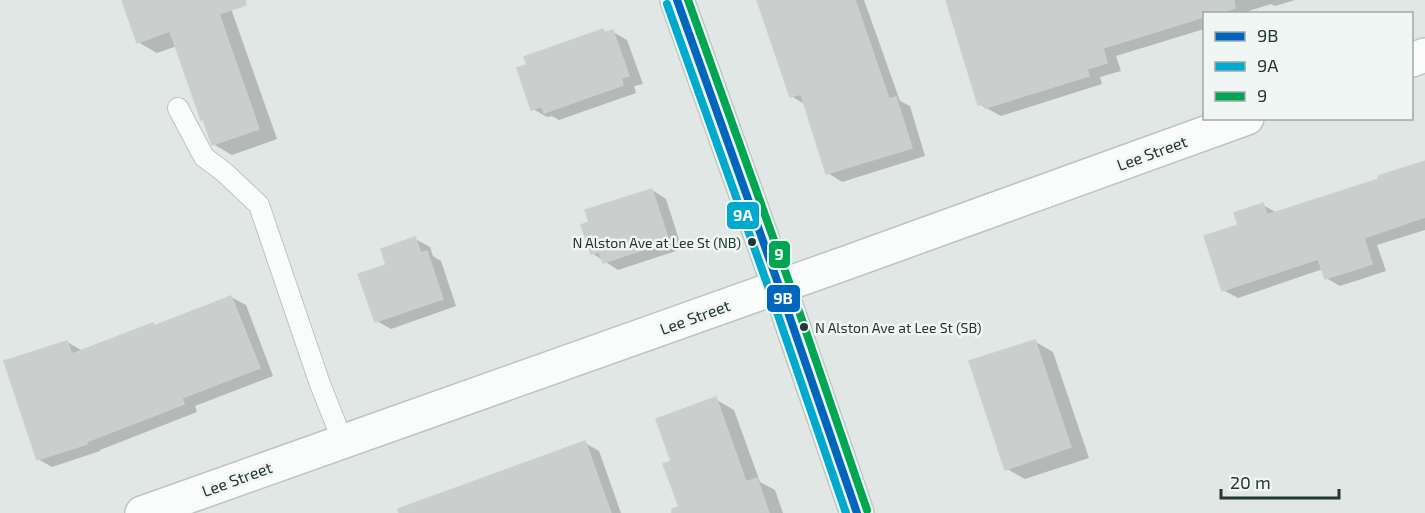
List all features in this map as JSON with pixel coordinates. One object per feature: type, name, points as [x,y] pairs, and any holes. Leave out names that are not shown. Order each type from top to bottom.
[{"type":"street","points":[[677,0],[857,513]]},
{"type":"street","name":"Lee Street","points":[[142,513],[1241,120]]},
{"type":"lane","points":[[178,108],[204,157],[224,172],[259,205],[320,384],[343,441]]},
{"type":"building","points":[[122,0],[245,0],[246,5],[219,14],[259,129],[212,145],[170,31],[137,43]]},
{"type":"building","points":[[757,0],[855,0],[889,99],[896,97],[912,148],[826,174],[801,94],[790,97]]},
{"type":"building","points":[[946,0],[1234,0],[1235,8],[1222,12],[1203,12],[1203,17],[1103,48],[1107,63],[1087,69],[1089,76],[985,108],[984,104],[978,105]]},
{"type":"building","points":[[603,29],[604,33],[613,30],[629,76],[621,78],[623,85],[544,113],[542,106],[531,110],[517,68],[527,65],[524,57]]},
{"type":"building","points":[[1425,161],[1425,217],[1364,238],[1372,264],[1325,279],[1318,259],[1222,291],[1204,236],[1238,225],[1234,213],[1263,203],[1267,215],[1379,179],[1378,176]]},
{"type":"building","points":[[652,189],[669,241],[603,263],[599,252],[591,254],[581,225],[589,222],[585,210]]},
{"type":"building","points":[[415,237],[421,253],[427,251],[443,299],[375,322],[358,274],[386,265],[381,249]]},
{"type":"building","points":[[231,296],[260,368],[182,398],[184,404],[86,442],[87,444],[37,460],[4,361],[67,341],[72,354]]},
{"type":"building","points":[[1035,340],[1071,447],[1005,470],[969,361]]},
{"type":"building","points":[[716,397],[746,482],[757,478],[769,513],[672,513],[672,509],[679,507],[663,464],[671,461],[656,419]]},
{"type":"building","points":[[585,441],[611,513],[399,513],[398,509]]},
{"type":"transit line","name":"9B","points":[[677,0],[857,513]]},
{"type":"transit line","name":"9","points":[[688,0],[789,282],[867,510]]},
{"type":"transit line","name":"9A","points":[[667,4],[846,513]]},
{"type":"place","name":"N Alston Ave at Lee St (NB)","points":[[752,242]]},
{"type":"place","name":"N Alston Ave at Lee St (SB)","points":[[804,327]]}]
